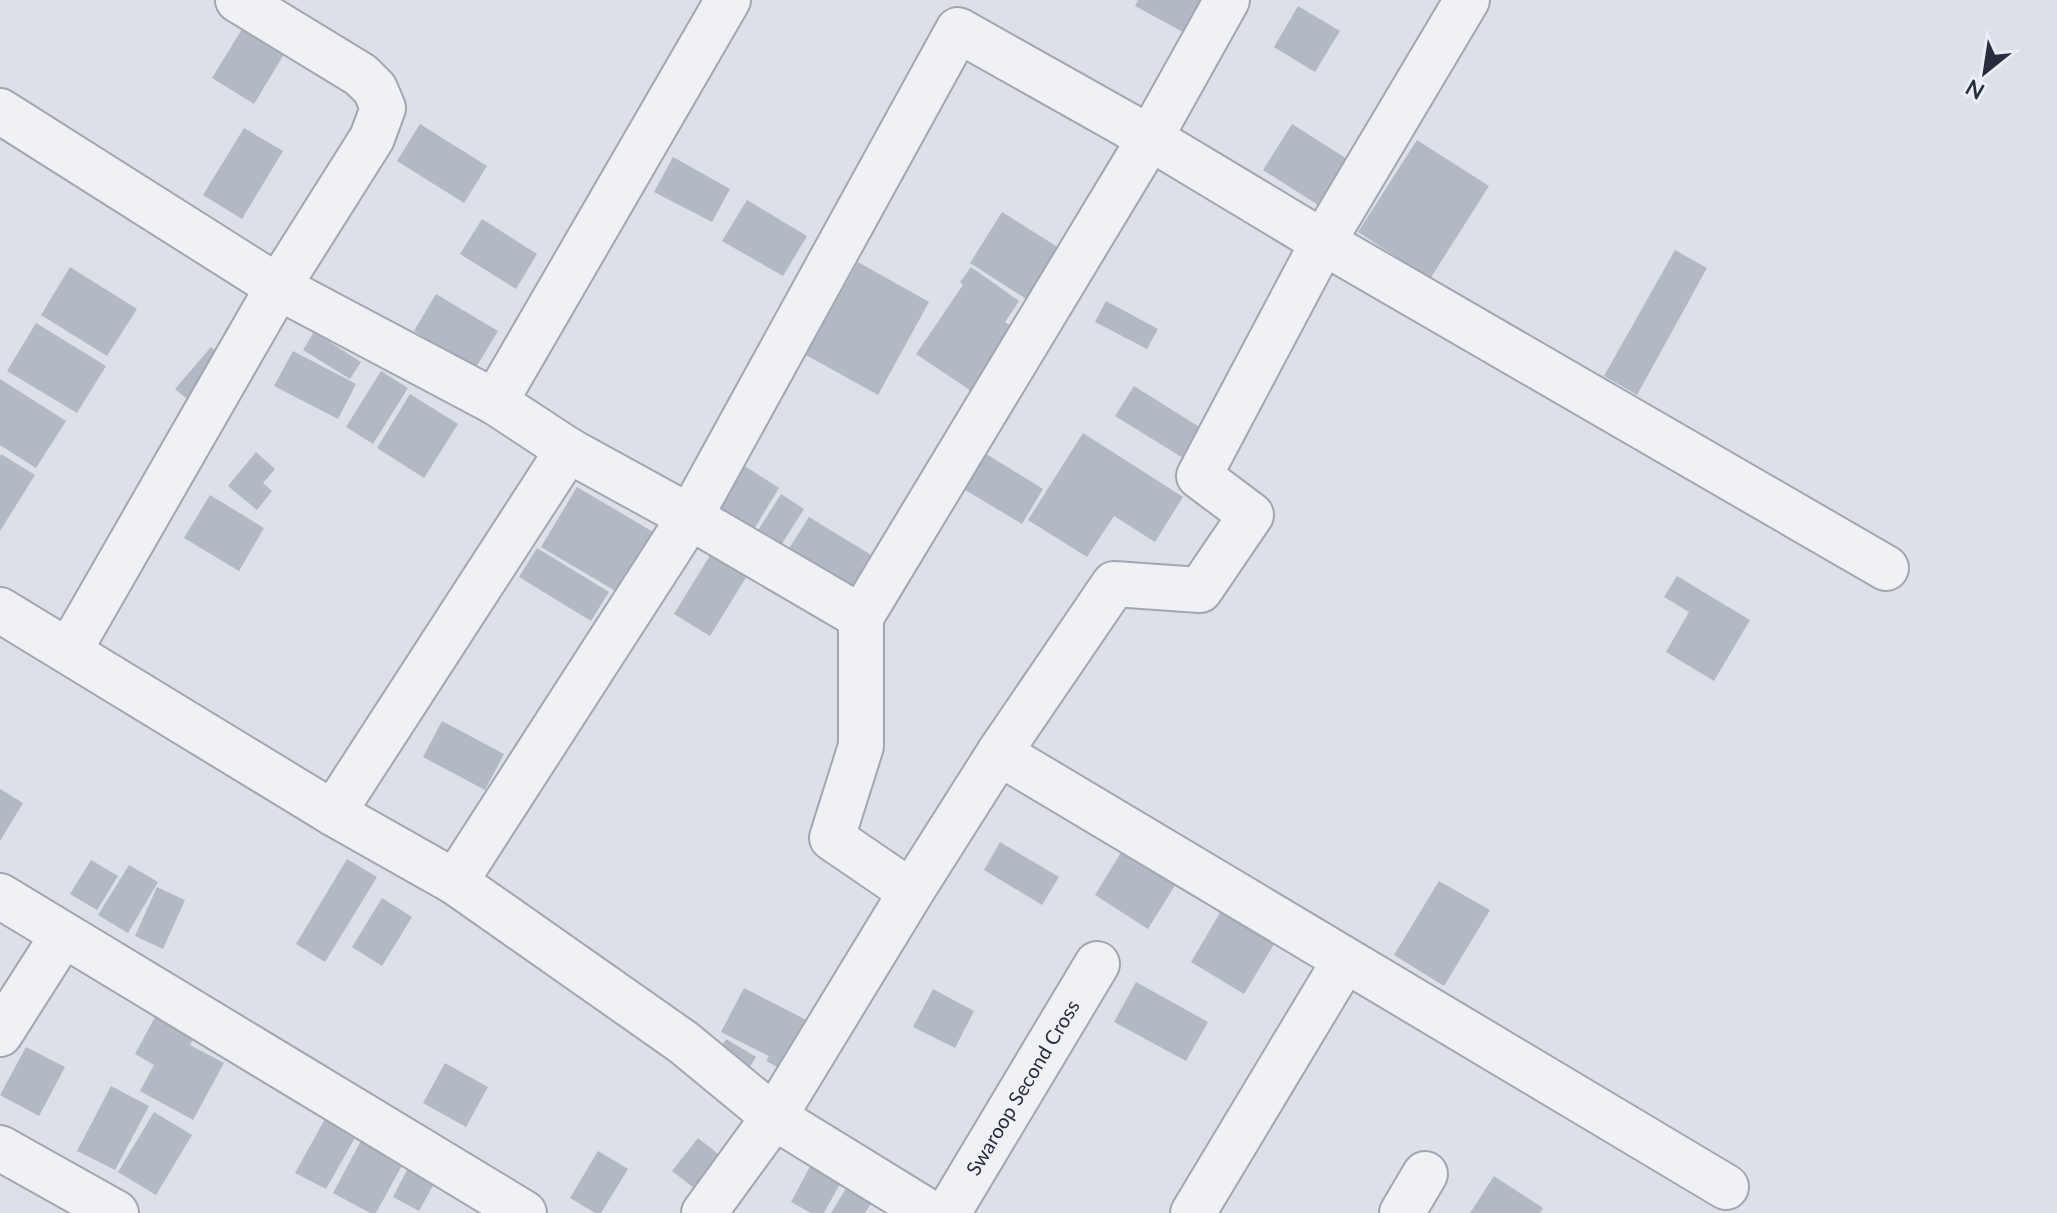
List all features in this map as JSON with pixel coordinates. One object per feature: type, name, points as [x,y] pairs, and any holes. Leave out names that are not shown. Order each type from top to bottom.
[{"type":"street","points":[[69,651],[278,287],[372,138],[383,108],[375,89],[361,75],[238,0]]},
{"type":"street","points":[[495,402],[728,0]]},
{"type":"street","points":[[911,892],[832,838],[861,746],[861,617],[1150,138],[1227,0]]},
{"type":"street","points":[[704,1213],[774,1117],[999,753],[1114,584],[1200,590],[1251,515],[1199,476],[1323,242],[1467,0]]},
{"type":"street","points":[[455,882],[690,517],[958,30],[1150,138],[1323,242],[1886,568]]},
{"type":"street","points":[[0,111],[278,287],[495,402],[568,450],[861,617]]},
{"type":"street","points":[[333,813],[568,450]]},
{"type":"street","points":[[0,610],[333,813],[455,882],[683,1042],[774,1117],[930,1213]]},
{"type":"street","points":[[999,753],[1726,1187]]},
{"type":"street","points":[[0,896],[524,1213]]},
{"type":"street","points":[[0,1034],[63,935]]},
{"type":"street","points":[[1193,1213],[1345,960]]},
{"type":"street","name":"Swaroop Second Cross","points":[[948,1213],[1097,964]]},
{"type":"street","points":[[0,1148],[116,1213]]},
{"type":"street","points":[[1402,1213],[1425,1174]]},
{"type":"building","points":[[1138,0],[1214,0],[1194,38],[1135,6]]},
{"type":"building","points":[[1298,6],[1340,31],[1315,72],[1274,47]]},
{"type":"building","points":[[250,16],[292,41],[254,104],[212,78]]},
{"type":"building","points":[[420,124],[487,166],[464,203],[397,161]]},
{"type":"building","points":[[1292,124],[1355,164],[1326,210],[1263,170]]},
{"type":"building","points":[[244,128],[283,151],[242,219],[203,195]]},
{"type":"building","points":[[1417,140],[1489,186],[1430,279],[1358,232]]},
{"type":"building","points":[[673,157],[730,189],[712,222],[654,192]]},
{"type":"building","points":[[747,200],[807,236],[783,276],[722,241]]},
{"type":"building","points":[[1002,212],[1067,253],[1034,304],[970,263]]},
{"type":"building","points":[[482,219],[537,254],[516,289],[460,254]]},
{"type":"building","points":[[1675,250],[1707,268],[1637,395],[1604,376]]},
{"type":"building","points":[[858,262],[929,302],[878,395],[806,355]]},
{"type":"building","points":[[70,267],[137,309],[107,356],[41,315]]},
{"type":"building","points":[[971,267],[1019,301],[1005,322],[1017,330],[974,393],[916,354],[963,285],[960,282]]},
{"type":"building","points":[[436,294],[498,331],[475,369],[414,331]]},
{"type":"building","points":[[1106,301],[1158,329],[1147,349],[1095,322]]},
{"type":"building","points":[[36,323],[106,366],[77,413],[7,371]]},
{"type":"building","points":[[314,332],[361,362],[350,379],[303,350]]},
{"type":"building","points":[[211,347],[227,361],[192,403],[175,389]]},
{"type":"building","points":[[293,351],[356,384],[338,419],[274,386]]},
{"type":"building","points":[[381,371],[408,388],[373,444],[346,427]]},
{"type":"building","points":[[0,379],[66,421],[36,468],[0,445]]},
{"type":"building","points":[[1134,386],[1201,428],[1183,458],[1115,416]]},
{"type":"building","points":[[410,394],[458,424],[424,478],[377,448]]},
{"type":"building","points":[[1083,433],[1183,497],[1155,542],[1114,516],[1087,557],[1028,520]]},
{"type":"building","points":[[256,452],[275,469],[263,483],[272,491],[257,510],[228,486]]},
{"type":"building","points":[[983,452],[1043,489],[1022,524],[962,488]]},
{"type":"building","points":[[1,454],[35,475],[0,531],[0,457]]},
{"type":"building","points":[[740,463],[779,488],[753,531],[713,507]]},
{"type":"building","points":[[577,487],[665,539],[629,599],[541,547]]},
{"type":"building","points":[[781,494],[804,509],[778,550],[755,535]]},
{"type":"building","points":[[210,495],[264,528],[239,571],[184,538]]},
{"type":"building","points":[[809,517],[876,558],[850,600],[783,558]]},
{"type":"building","points":[[537,548],[609,592],[591,621],[519,577]]},
{"type":"building","points":[[714,549],[750,571],[710,636],[674,614]]},
{"type":"building","points":[[1677,576],[1750,620],[1714,681],[1666,652],[1689,612],[1664,597]]},
{"type":"building","points":[[442,721],[504,754],[485,790],[423,757]]},
{"type":"building","points":[[0,789],[23,803],[0,841]]},
{"type":"building","points":[[1131,836],[1185,869],[1148,929],[1095,895]]},
{"type":"building","points":[[1000,842],[1059,877],[1042,905],[984,870]]},
{"type":"building","points":[[347,859],[377,877],[325,962],[296,944]]},
{"type":"building","points":[[91,860],[118,876],[97,910],[70,894]]},
{"type":"building","points":[[129,865],[158,882],[128,933],[98,915]]},
{"type":"building","points":[[1439,881],[1490,910],[1444,986],[1394,955]]},
{"type":"building","points":[[157,887],[185,900],[163,949],[135,936]]},
{"type":"building","points":[[382,898],[412,917],[382,966],[352,947]]},
{"type":"building","points":[[1228,899],[1282,931],[1244,994],[1191,962]]},
{"type":"building","points":[[1136,982],[1208,1022],[1186,1061],[1114,1022]]},
{"type":"building","points":[[744,988],[820,1027],[795,1076],[766,1061],[769,1056],[721,1032]]},
{"type":"building","points":[[933,989],[974,1011],[955,1048],[913,1027]]},
{"type":"building","points":[[162,1004],[201,1025],[190,1045],[224,1063],[193,1120],[140,1091],[154,1065],[135,1054]]},
{"type":"building","points":[[726,1039],[756,1057],[731,1097],[701,1079]]},
{"type":"building","points":[[26,1047],[65,1067],[39,1116],[0,1095]]},
{"type":"building","points":[[445,1063],[488,1087],[466,1127],[423,1103]]},
{"type":"building","points":[[111,1086],[149,1106],[115,1170],[77,1151]]},
{"type":"building","points":[[154,1112],[192,1135],[156,1195],[118,1172]]},
{"type":"building","points":[[325,1119],[356,1136],[326,1189],[295,1173]]},
{"type":"building","points":[[364,1135],[406,1158],[376,1213],[370,1213],[333,1193]]},
{"type":"building","points":[[698,1138],[732,1165],[707,1198],[672,1171]]},
{"type":"building","points":[[598,1151],[628,1169],[601,1213],[595,1213],[570,1198]]},
{"type":"building","points":[[813,1161],[843,1178],[824,1213],[811,1213],[791,1202]]},
{"type":"building","points":[[408,1168],[435,1182],[419,1211],[393,1197]]},
{"type":"building","points":[[1494,1176],[1543,1208],[1540,1213],[1470,1213]]},
{"type":"building","points":[[851,1180],[876,1196],[865,1213],[831,1213]]}]
